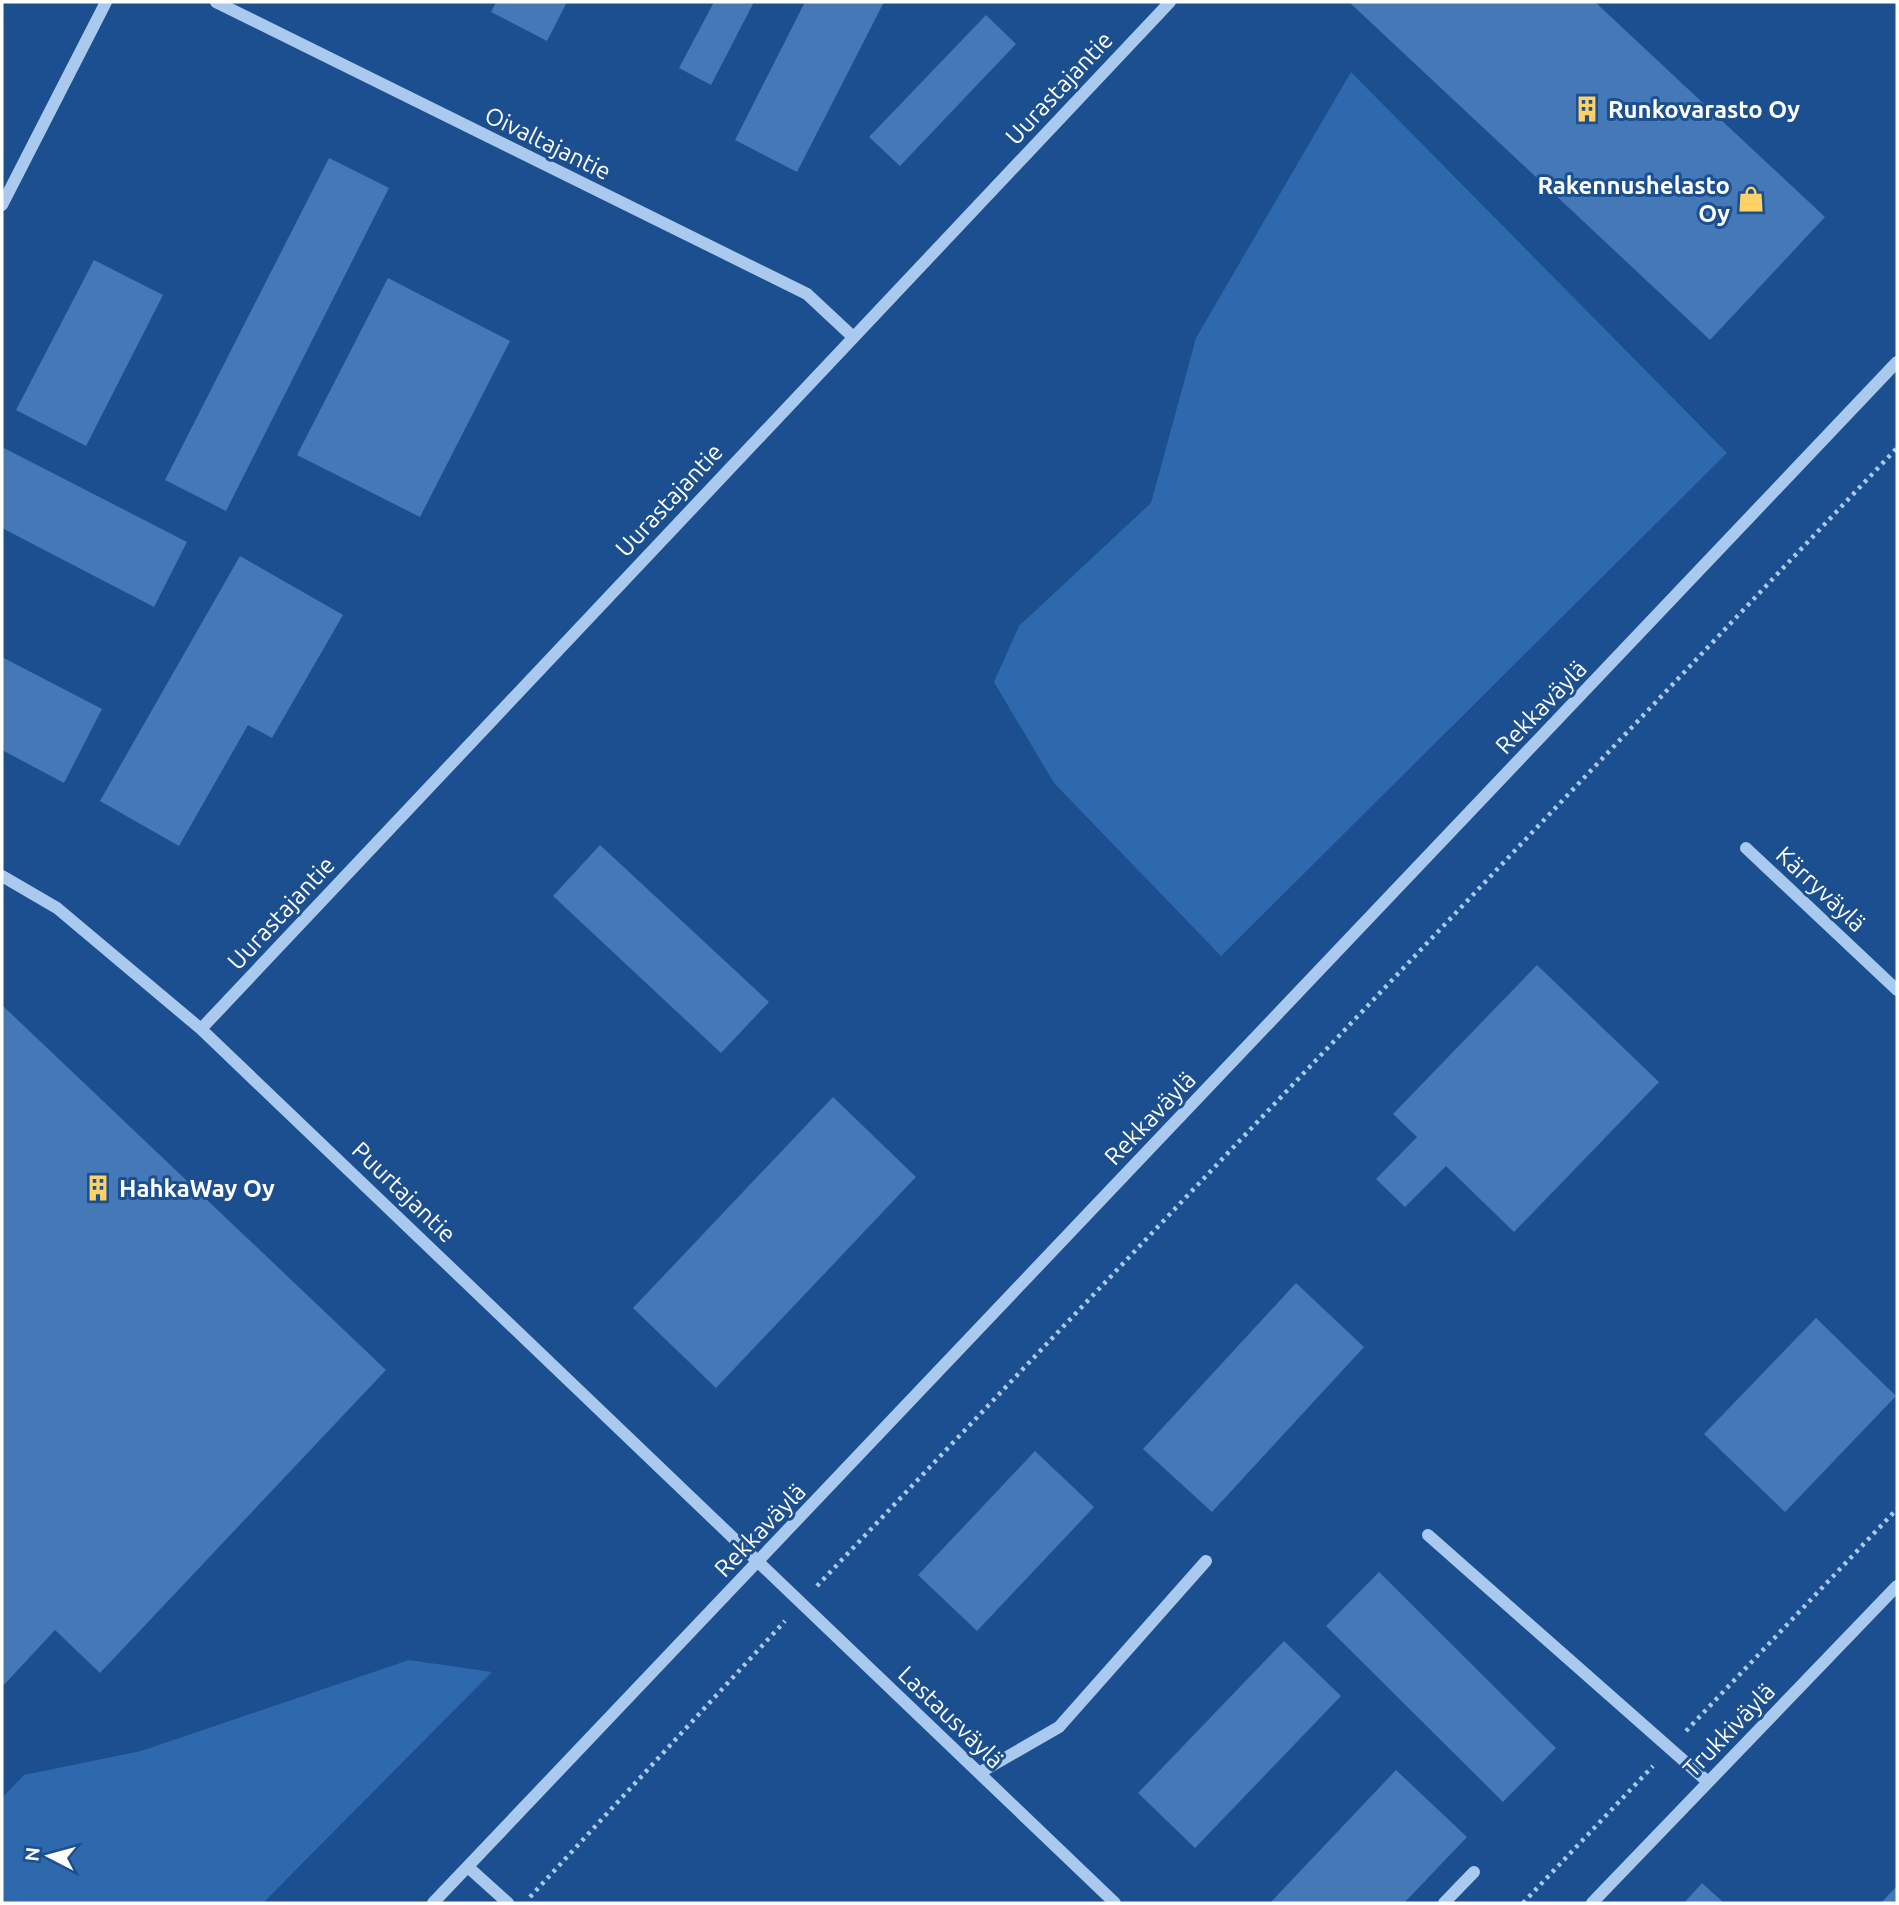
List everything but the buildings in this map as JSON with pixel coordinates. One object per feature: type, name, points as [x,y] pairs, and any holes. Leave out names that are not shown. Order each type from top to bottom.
[{"type":"street","points":[[2,205],[106,2]]},
{"type":"street","name":"Oivaltajantie","points":[[216,2],[807,294],[852,336]]},
{"type":"street","name":"Uurastajantie","points":[[201,1028],[1170,2]]},
{"type":"street","name":"Rekkaväylä","points":[[433,1903],[1897,362]]},
{"type":"street","name":"Kärryväylä","points":[[1746,848],[1897,990]]},
{"type":"street","name":"Puurtajantie","points":[[2,876],[57,908],[201,1028],[759,1561]]},
{"type":"street","points":[[1428,1535],[1708,1782]]},
{"type":"street","name":"Lastausväylä","points":[[759,1561],[1115,1903]]},
{"type":"street","points":[[979,1773],[1059,1727],[1206,1561]]},
{"type":"street","name":"Trukkiväylä","points":[[1592,1903],[1897,1586]]},
{"type":"street","points":[[468,1867],[508,1903]]},
{"type":"street","points":[[1444,1903],[1474,1872]]},
{"type":"path","points":[[524,1903],[802,1603],[1897,448]]},
{"type":"path","points":[[1523,1903],[1897,1509]]},
{"type":"shaded area","points":[[1351,72],[1727,453],[1221,956],[1054,783],[994,682],[1019,626],[1151,503],[1196,338]]},
{"type":"shaded area","points":[[409,1660],[492,1672],[263,1903],[2,1903],[2,1798],[24,1775],[141,1751]]},
{"type":"place","name":"Runkovarasto Oy","points":[[1587,109]]},
{"type":"place","name":"Rakennushelasto Oy","points":[[1751,199]]},
{"type":"place","name":"HahkaWay Oy","points":[[98,1188]]}]
